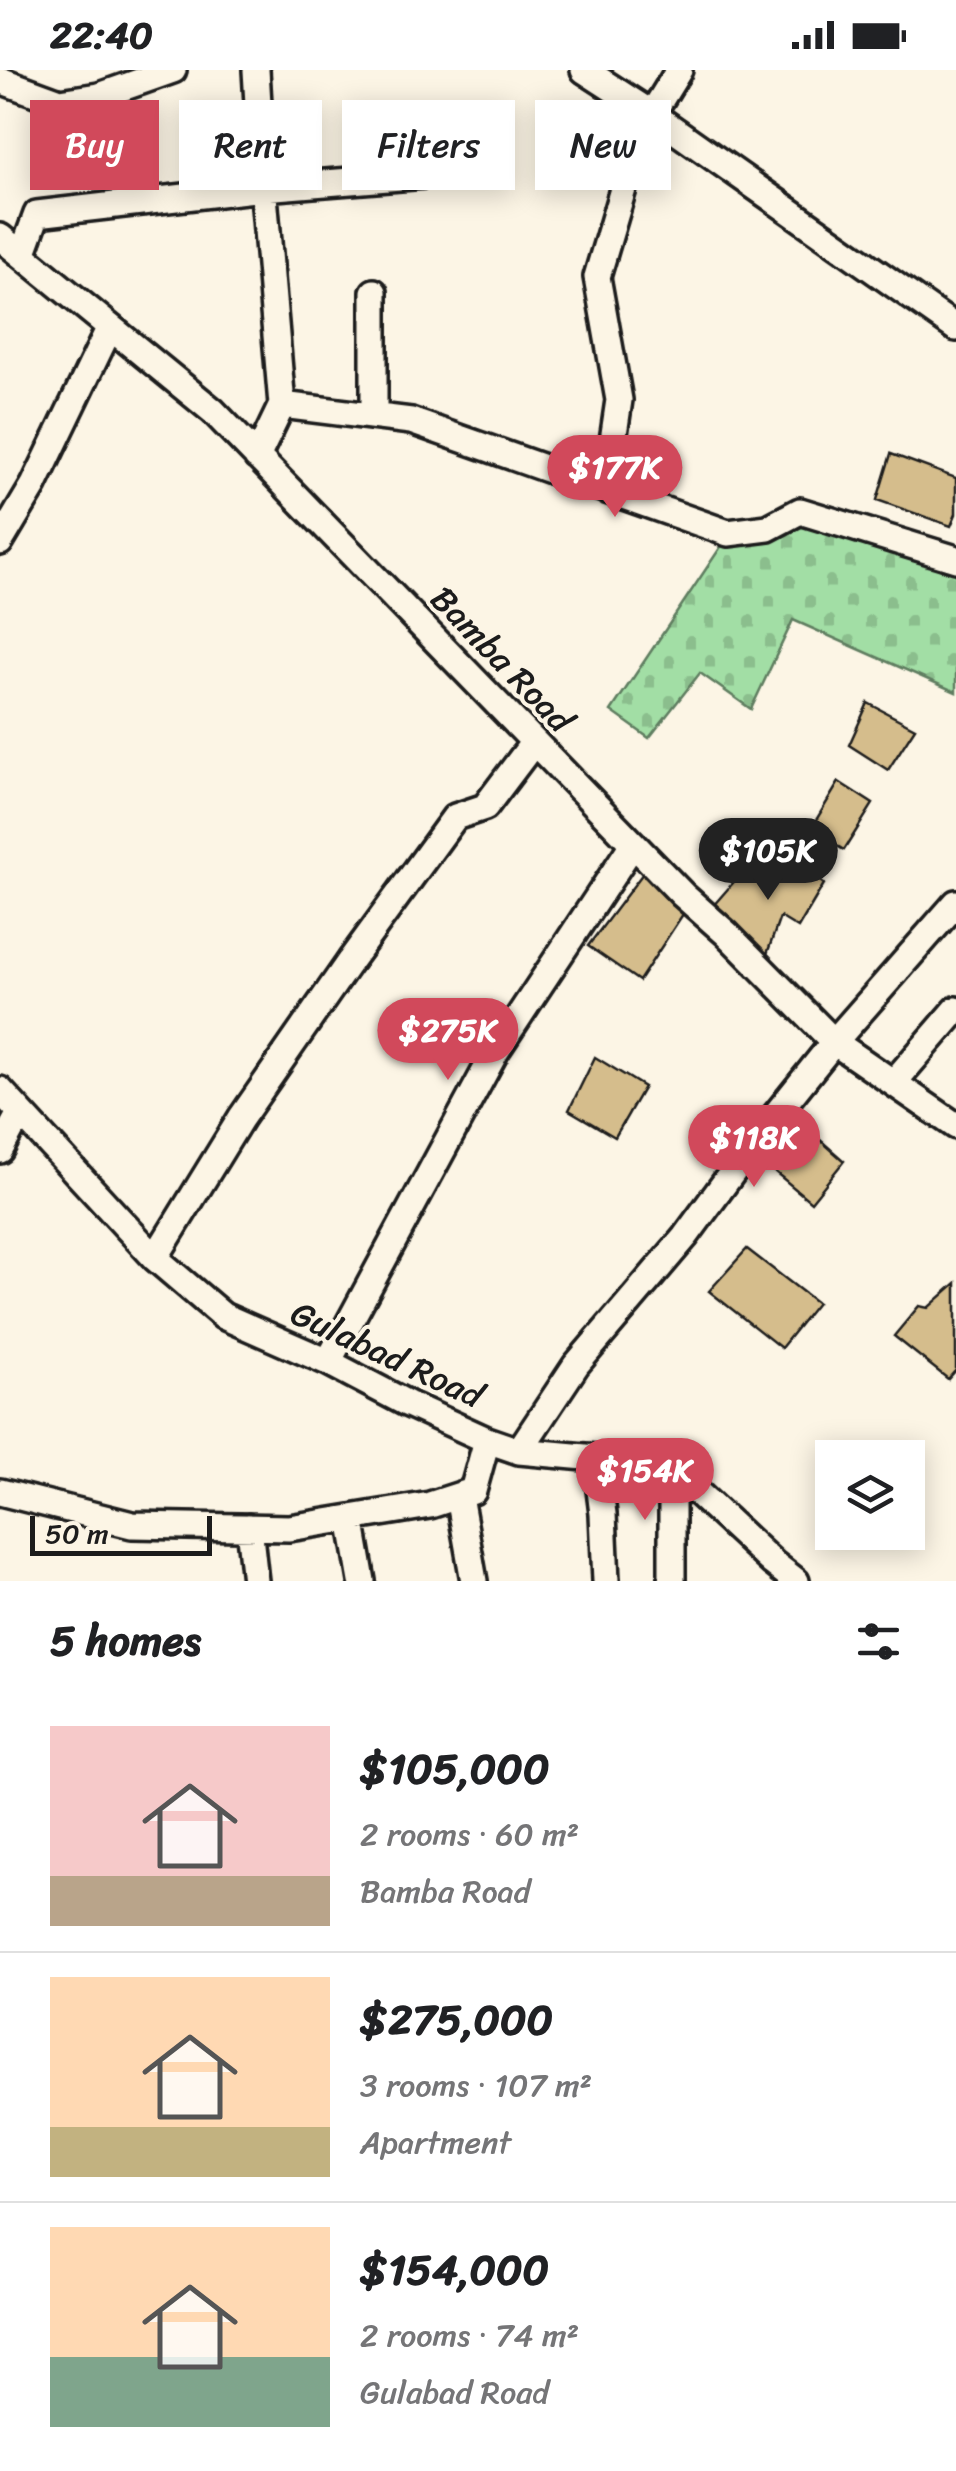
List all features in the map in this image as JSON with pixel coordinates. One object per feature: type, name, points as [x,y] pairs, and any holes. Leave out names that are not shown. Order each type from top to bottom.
[{"type":"street","points":[[0,80],[60,102],[99,96],[173,70]]},
{"type":"street","points":[[256,70],[258,100]]},
{"type":"street","points":[[584,70],[630,100]]},
{"type":"street","points":[[661,100],[679,70]]},
{"type":"street","points":[[671,127],[956,328]]},
{"type":"street","points":[[22,255],[37,214],[246,190]]},
{"type":"street","points":[[257,457],[282,405],[263,190]]},
{"type":"street","points":[[606,488],[619,400],[597,277],[623,190]]},
{"type":"street","name":"Bamba Road","points":[[0,237],[213,411],[633,844],[834,1042],[956,1126]]},
{"type":"street","points":[[374,292],[374,416]]},
{"type":"street","points":[[0,542],[34,486],[110,327]]},
{"type":"street","points":[[282,405],[411,420],[728,532],[768,528],[800,511],[956,558]]},
{"type":"street","points":[[155,1258],[242,1118],[420,864],[455,817],[484,807],[534,742]]},
{"type":"street","points":[[328,1362],[496,1052],[633,844]]},
{"type":"street","points":[[518,1451],[576,1364],[684,1237],[834,1042],[956,904]]},
{"type":"street","points":[[894,1082],[956,1010]]},
{"type":"street","name":"Gulabad Road","points":[[0,1090],[155,1258],[223,1316],[328,1362],[408,1404],[518,1451],[672,1469]]},
{"type":"street","points":[[0,1150],[20,1113]]},
{"type":"street","points":[[0,1492],[132,1525],[288,1528],[430,1505],[473,1491],[487,1440]]},
{"type":"street","points":[[596,1458],[606,1581]]},
{"type":"street","points":[[672,1469],[672,1581]]},
{"type":"street","points":[[672,1469],[796,1581]]},
{"type":"street","points":[[459,1496],[474,1581]]},
{"type":"street","points":[[351,1518],[362,1581]]},
{"type":"street","points":[[248,1527],[255,1581]]},
{"type":"green space","points":[[800,511],[956,562],[956,692],[793,620],[751,709],[700,673],[649,738],[611,711],[728,533]]},
{"type":"building","points":[[891,454],[956,478],[956,514],[951,526],[877,500]]},
{"type":"building","points":[[868,703],[915,728],[888,770],[849,745]]},
{"type":"building","points":[[839,782],[873,804],[844,850],[810,830]]},
{"type":"building","points":[[790,859],[824,884],[798,928],[780,917],[767,954],[712,907],[746,868],[772,889]]},
{"type":"building","points":[[646,869],[687,908],[639,981],[588,946]]},
{"type":"building","points":[[595,1057],[644,1087],[615,1137],[569,1110]]},
{"type":"building","points":[[801,1123],[844,1161],[811,1202],[762,1161],[779,1137]]},
{"type":"building","points":[[747,1249],[817,1303],[781,1348],[709,1291]]},
{"type":"building","points":[[956,1283],[956,1370],[948,1379],[894,1336],[919,1306],[928,1308]]}]
